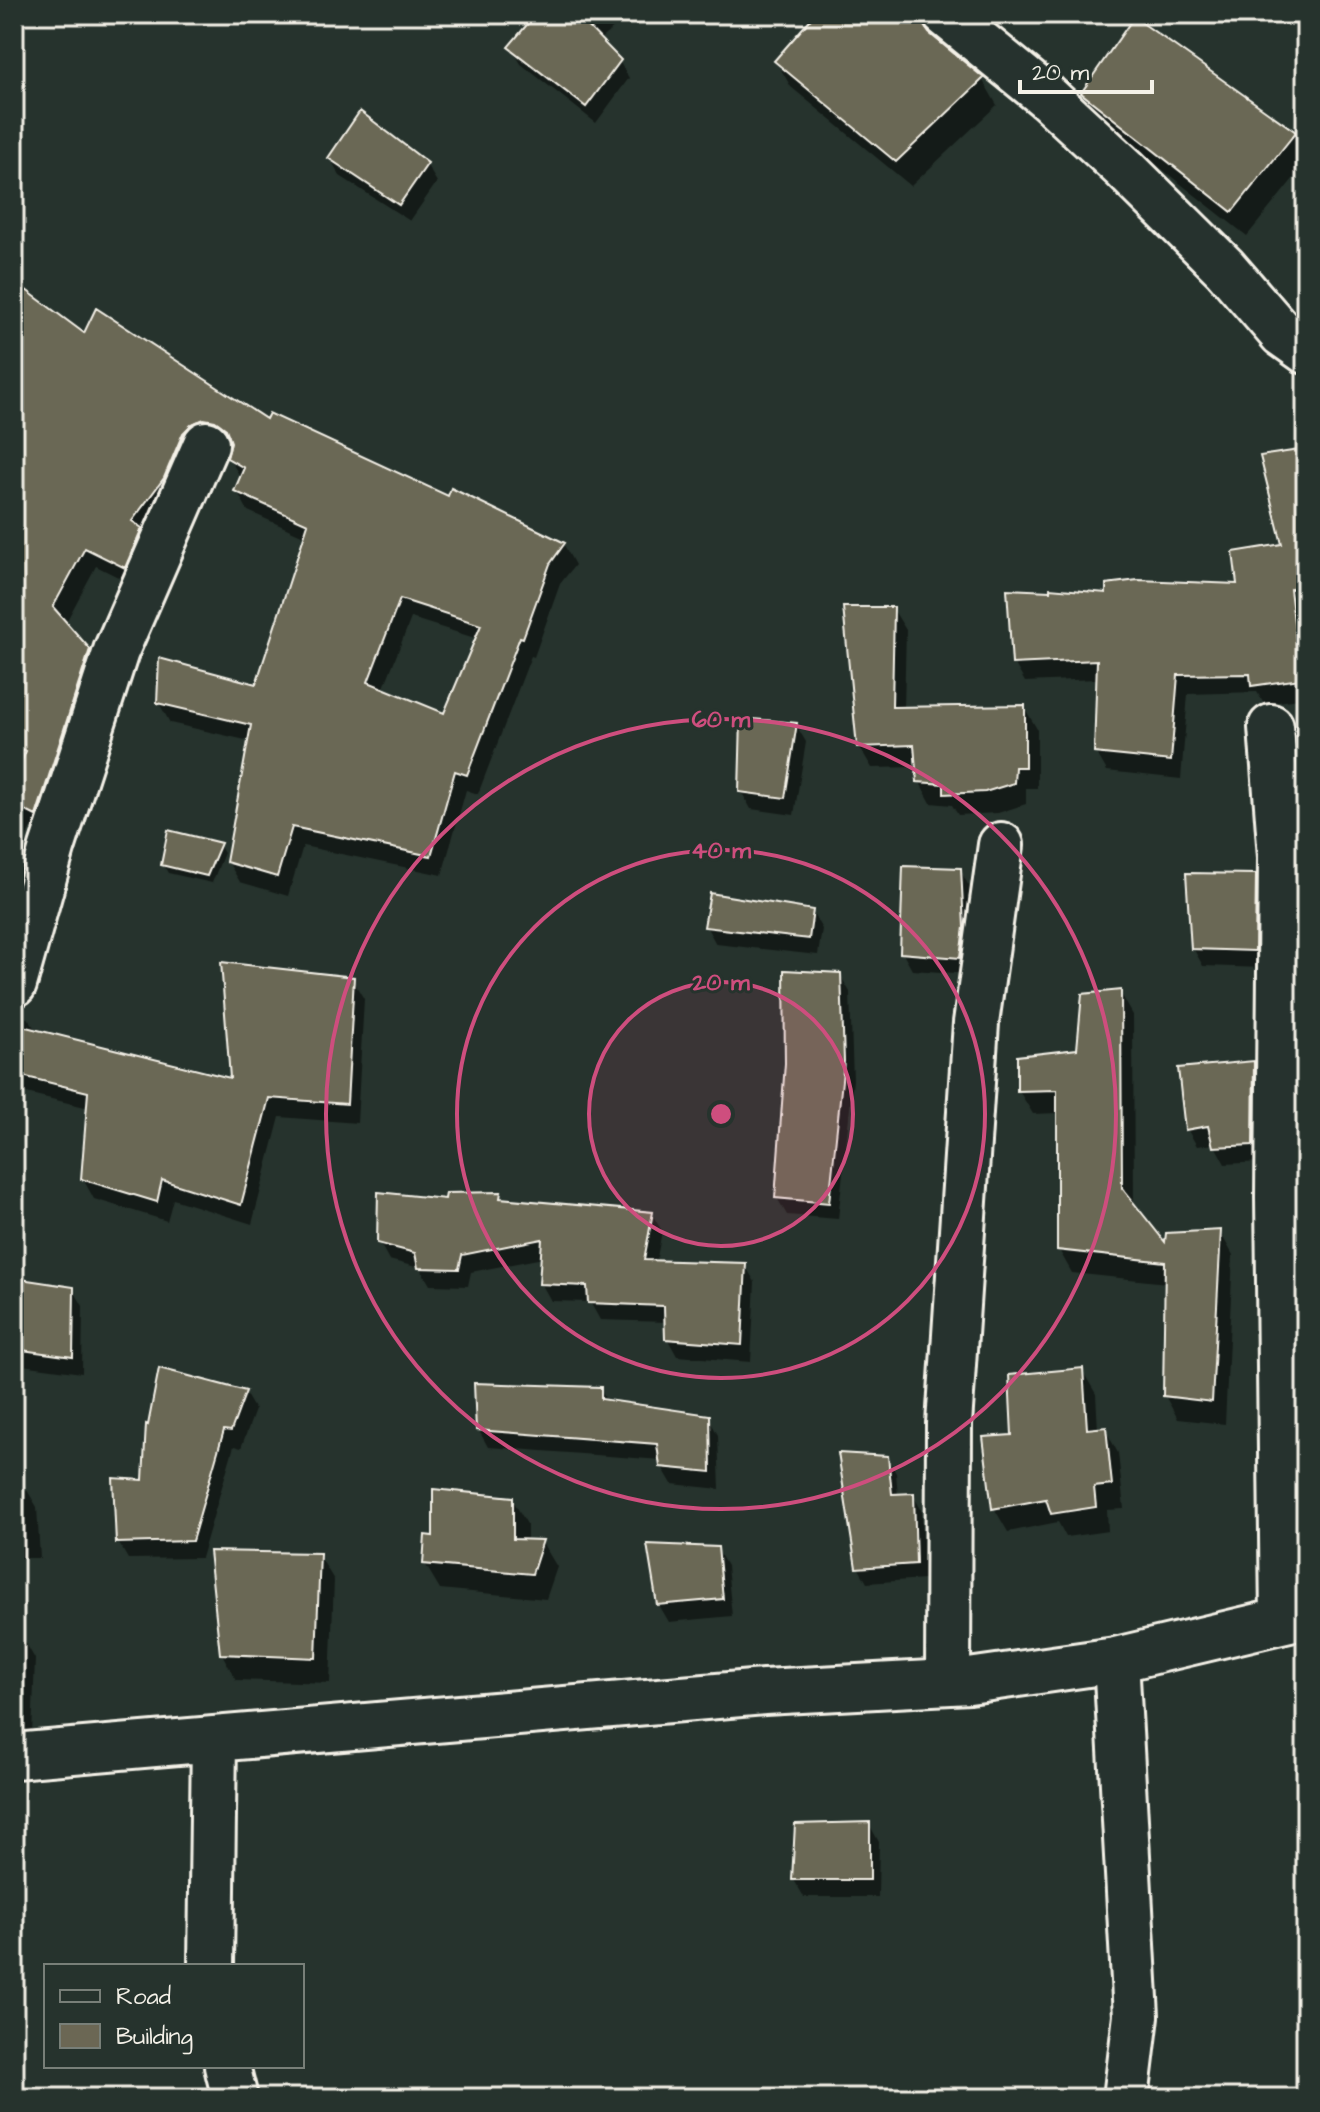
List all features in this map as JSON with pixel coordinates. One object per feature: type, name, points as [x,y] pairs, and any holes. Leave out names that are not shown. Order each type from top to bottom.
[{"type":"street","points":[[945,14],[1047,97],[1125,169],[1225,268],[1282,334],[1306,351]]},
{"type":"street","points":[[14,984],[52,848],[116,651],[206,444]]},
{"type":"street","points":[[14,1756],[764,1692],[948,1682],[1116,1660],[1294,1618],[1278,1198],[1281,857],[1271,727]]},
{"type":"street","points":[[948,1682],[949,1424],[976,1023],[1001,845]]},
{"type":"street","points":[[1116,1660],[1136,2016],[1126,2098]]},
{"type":"street","points":[[211,1964],[214,1739]]},
{"type":"street","points":[[228,2068],[235,2098]]},
{"type":"building","points":[[536,14],[576,14],[621,60],[586,107],[508,47]]},
{"type":"building","points":[[815,14],[912,14],[929,33],[984,78],[896,162],[774,61]]},
{"type":"building","points":[[1134,17],[1296,132],[1232,212],[1081,93]]},
{"type":"building","points":[[360,111],[428,163],[399,205],[328,158]]},
{"type":"building","points":[[14,281],[84,333],[96,308],[266,419],[269,413],[448,496],[451,488],[565,543],[550,564],[467,775],[455,771],[431,856],[292,827],[277,877],[226,862],[251,725],[157,703],[159,658],[256,684],[308,524],[234,491],[244,468],[227,458],[231,442],[226,429],[215,421],[204,419],[192,424],[183,433],[164,478],[132,521],[142,528],[125,568],[85,548],[53,607],[90,649],[36,816],[14,805],[14,779],[26,751],[14,745]],"holes":[[[400,599],[481,625],[444,713],[368,682]]]},
{"type":"building","points":[[1306,449],[1306,587],[1290,589],[1301,679],[1251,686],[1250,674],[1178,675],[1171,761],[1094,753],[1097,660],[1012,664],[1007,589],[1050,591],[1050,588],[1106,593],[1106,584],[1138,580],[1237,584],[1233,552],[1282,544],[1260,456]]},
{"type":"building","points":[[843,607],[894,607],[892,707],[1025,705],[1025,767],[1015,767],[1014,783],[985,792],[944,794],[944,784],[917,782],[914,745],[857,747]]},
{"type":"building","points":[[741,718],[797,723],[785,798],[739,792]]},
{"type":"building","points":[[168,830],[221,843],[207,876],[161,865]]},
{"type":"building","points":[[903,866],[961,868],[964,927],[960,958],[900,953]]},
{"type":"building","points":[[1186,873],[1256,874],[1255,951],[1191,949]]},
{"type":"building","points":[[710,893],[813,910],[809,939],[704,927]]},
{"type":"building","points":[[221,962],[354,977],[347,1104],[269,1098],[241,1205],[162,1180],[157,1202],[81,1179],[88,1092],[14,1074],[14,1024],[230,1078]]},
{"type":"building","points":[[784,970],[841,973],[844,1061],[829,1203],[775,1198],[785,1063]]},
{"type":"building","points":[[1121,990],[1122,1188],[1165,1242],[1166,1233],[1221,1230],[1212,1402],[1163,1396],[1165,1262],[1057,1250],[1057,1090],[1017,1091],[1017,1056],[1077,1049],[1082,994]]},
{"type":"building","points":[[1254,1061],[1253,1145],[1213,1147],[1208,1126],[1185,1130],[1178,1068]]},
{"type":"building","points":[[378,1192],[445,1199],[446,1193],[501,1192],[500,1198],[653,1212],[644,1260],[746,1263],[742,1345],[665,1339],[664,1306],[588,1303],[587,1286],[539,1284],[542,1239],[462,1255],[459,1269],[418,1268],[415,1253],[377,1243]]},
{"type":"building","points":[[14,1278],[74,1287],[73,1357],[14,1349]]},
{"type":"building","points":[[159,1368],[246,1391],[231,1431],[224,1430],[192,1541],[116,1543],[113,1478],[143,1480],[146,1424]]},
{"type":"building","points":[[1083,1368],[1087,1429],[1106,1427],[1112,1485],[1094,1487],[1096,1507],[1051,1514],[1046,1499],[992,1509],[983,1437],[1012,1435],[1009,1375]]},
{"type":"building","points":[[474,1383],[601,1387],[601,1399],[710,1415],[711,1472],[660,1467],[657,1444],[476,1430]]},
{"type":"building","points":[[838,1453],[888,1456],[892,1494],[914,1493],[916,1564],[856,1568]]},
{"type":"building","points":[[433,1489],[513,1497],[513,1539],[543,1540],[532,1574],[423,1564],[425,1535],[433,1536]]},
{"type":"building","points":[[647,1544],[718,1547],[723,1599],[657,1605]]},
{"type":"building","points":[[209,1551],[320,1553],[316,1658],[220,1654]]},
{"type":"building","points":[[870,1822],[870,1880],[792,1880],[795,1824]]}]
